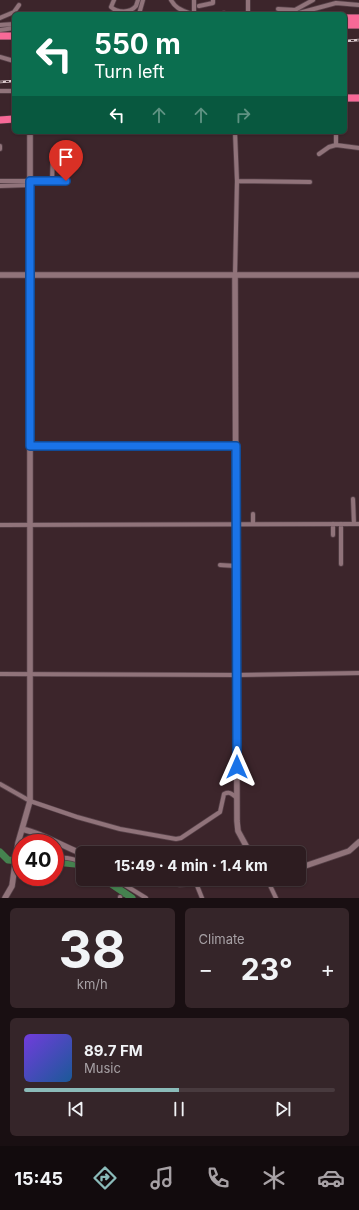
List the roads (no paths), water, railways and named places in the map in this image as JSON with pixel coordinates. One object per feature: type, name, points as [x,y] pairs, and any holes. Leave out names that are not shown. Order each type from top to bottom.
[{"type":"highway","points":[[347,18],[359,18]]},
{"type":"highway","points":[[347,24],[359,25]]},
{"type":"highway","points":[[0,36],[12,36]]},
{"type":"highway","points":[[347,98],[359,98]]},
{"type":"highway","points":[[0,120],[12,118]]},
{"type":"street","points":[[114,0],[111,8],[115,11],[129,11],[136,6],[138,0]]},
{"type":"street","points":[[140,12],[143,0]]},
{"type":"street","points":[[171,0],[174,6],[186,12]]},
{"type":"street","points":[[194,0],[194,12]]},
{"type":"street","points":[[199,6],[214,3],[213,0]]},
{"type":"street","points":[[248,0],[248,12]]},
{"type":"street","points":[[294,12],[313,0]]},
{"type":"street","points":[[278,9],[294,12],[336,3],[359,5]]},
{"type":"street","points":[[14,12],[19,5]]},
{"type":"street","points":[[0,18],[12,13]]},
{"type":"street","points":[[0,25],[12,24]]},
{"type":"street","points":[[0,30],[12,28]]},
{"type":"street","points":[[0,57],[12,60]]},
{"type":"street","points":[[0,91],[12,91]]},
{"type":"street","points":[[21,834],[30,801],[30,134]]},
{"type":"street","points":[[235,134],[237,181],[235,275],[237,798],[238,831],[246,846]]},
{"type":"street","points":[[336,134],[336,145]]},
{"type":"street","points":[[319,154],[329,147],[336,145],[359,148]]},
{"type":"street","points":[[0,186],[66,181],[66,151]]},
{"type":"street","points":[[52,181],[53,152]]},
{"type":"street","points":[[0,181],[30,183]]},
{"type":"street","points":[[237,181],[310,182]]},
{"type":"street","points":[[0,275],[359,274]]},
{"type":"street","points":[[30,446],[236,446]]},
{"type":"street","points":[[0,525],[357,524],[353,499]]},
{"type":"street","points":[[253,514],[253,524]]},
{"type":"street","points":[[333,524],[333,534]]},
{"type":"street","points":[[341,524],[341,564]]},
{"type":"street","points":[[220,565],[236,566]]},
{"type":"street","points":[[0,674],[237,675],[359,673]]},
{"type":"street","points":[[0,784],[30,801],[120,829],[176,839],[181,838],[220,812],[224,794],[228,792],[232,793],[237,798]]},
{"type":"street","points":[[22,829],[34,832],[76,851]]},
{"type":"street","points":[[306,866],[349,851],[359,842]]},
{"type":"street","points":[[64,858],[76,859]]},
{"type":"street","points":[[5,898],[12,886]]},
{"type":"street","points":[[126,886],[146,898]]},
{"type":"street","points":[[197,886],[202,898]]},
{"type":"street","points":[[270,886],[276,898]]},
{"type":"waterway","points":[[0,852],[8,860],[12,860]]},
{"type":"waterway","points":[[64,863],[76,864]]},
{"type":"waterway","points":[[114,886],[132,898]]},
{"type":"waterway","points":[[122,897],[127,894]]},
{"type":"railway","points":[[347,41],[359,40]]},
{"type":"railway","points":[[0,82],[12,81]]}]
